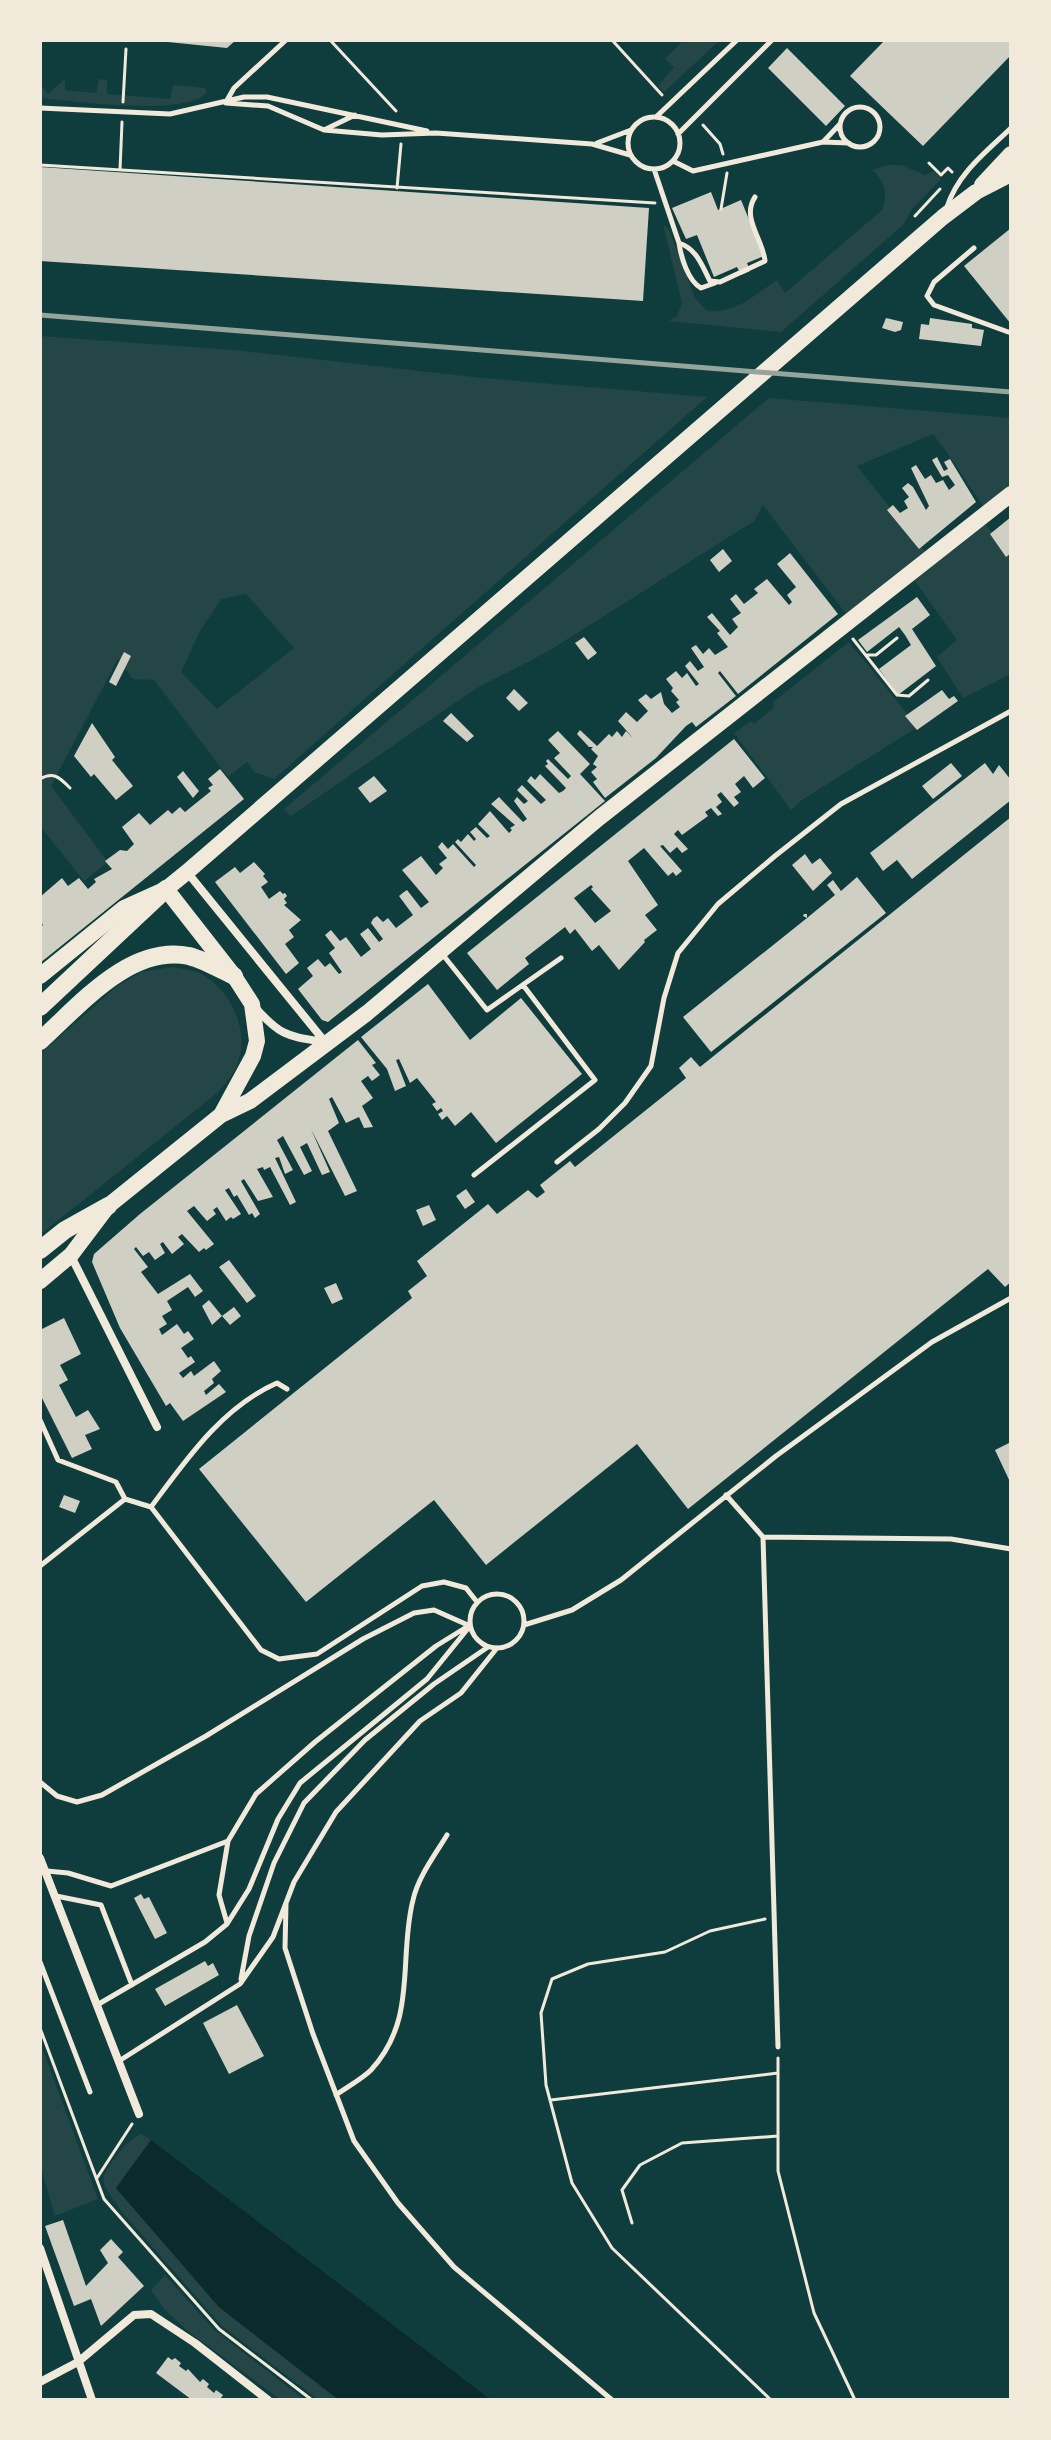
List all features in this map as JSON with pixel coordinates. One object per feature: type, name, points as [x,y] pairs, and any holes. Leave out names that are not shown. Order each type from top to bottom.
[{"type":"highway","points":[[40,1007],[166,889]]},
{"type":"highway","points":[[40,1041],[114,976],[136,961],[157,955],[190,957],[234,976]]},
{"type":"highway","points":[[40,1250],[65,1230],[108,1206]]},
{"type":"main road","points":[[976,192],[1011,154]]},
{"type":"main road","points":[[40,976],[124,908],[166,889],[187,872],[943,217],[976,192],[1011,174]]},
{"type":"main road","points":[[40,1281],[71,1255],[108,1206],[221,1115],[250,1101],[367,1013],[599,818],[1011,494]]},
{"type":"main road","points":[[166,889],[252,1004],[257,1041],[253,1056],[221,1115]]},
{"type":"street","points":[[187,872],[325,1042]]},
{"type":"street","points":[[252,1004],[273,1028],[291,1037],[325,1042]]},
{"type":"street","points":[[71,1255],[157,1427]]},
{"type":"street","points":[[40,1858],[139,2114]]},
{"type":"street","points":[[40,2248],[92,2400]]},
{"type":"street","points":[[40,2382],[78,2362],[134,2315],[151,2314],[195,2343],[268,2400]]},
{"type":"lane","points":[[226,103],[234,88],[286,40]]},
{"type":"lane","points":[[630,155],[628,139],[637,123],[656,117],[737,40]]},
{"type":"lane","points":[[678,134],[772,40]]},
{"type":"lane","points":[[40,108],[170,114],[244,97],[267,97],[436,133]]},
{"type":"lane","points":[[226,103],[268,106],[324,130],[382,135],[436,133],[592,144],[630,155],[638,164],[654,169],[666,167],[679,148],[678,134],[665,120],[656,117]]},
{"type":"lane","points":[[673,161],[693,171],[823,142],[849,143],[861,147],[870,145],[877,139],[880,122],[876,114],[860,107],[844,115],[841,132],[849,143]]},
{"type":"lane","points":[[324,130],[356,115]]},
{"type":"lane","points":[[823,142],[841,123]]},
{"type":"lane","points":[[943,217],[953,189],[972,165],[1011,128]]},
{"type":"lane","points":[[592,144],[631,130]]},
{"type":"lane","points":[[654,169],[680,253],[694,284],[701,288],[765,261],[749,215],[749,206],[755,197]]},
{"type":"lane","points":[[679,243],[695,253],[710,281],[720,282]]},
{"type":"lane","points":[[974,248],[934,282],[927,296],[934,305],[1011,333]]},
{"type":"lane","points":[[557,1162],[599,1129],[625,1103],[651,1066],[664,998],[678,953],[718,904],[841,804],[1011,711]]},
{"type":"lane","points":[[440,951],[487,1010],[561,958]]},
{"type":"lane","points":[[474,1175],[595,1080],[523,985]]},
{"type":"lane","points":[[524,1625],[572,1610],[621,1580],[776,1456],[932,1342],[1011,1298]]},
{"type":"lane","points":[[151,1507],[209,1433],[254,1393],[277,1383],[287,1389]]},
{"type":"lane","points":[[40,1420],[58,1460],[116,1482],[125,1499],[151,1507],[261,1650],[279,1659],[317,1654],[422,1586],[444,1582],[466,1588],[477,1602]]},
{"type":"lane","points":[[40,1440],[51,1443]]},
{"type":"lane","points":[[726,1495],[763,1537],[778,2047]]},
{"type":"lane","points":[[40,1566],[125,1499]]},
{"type":"lane","points":[[763,1537],[951,1539],[1011,1549]]},
{"type":"lane","points":[[492,1594],[509,1596],[521,1608],[524,1625],[515,1641],[497,1648],[488,1647],[473,1635],[470,1626],[472,1609],[477,1602],[492,1594]]},
{"type":"lane","points":[[40,1782],[57,1796],[77,1802],[102,1795],[206,1736],[363,1639],[414,1613],[434,1610],[470,1626]]},
{"type":"lane","points":[[227,1924],[219,1895],[228,1841],[256,1794],[315,1742],[424,1656],[470,1626]]},
{"type":"lane","points":[[97,2005],[205,1942],[227,1924],[249,1889],[278,1819],[300,1783],[427,1679],[470,1626]]},
{"type":"lane","points":[[240,1984],[249,1936],[274,1863],[304,1803],[365,1740],[434,1684],[488,1647]]},
{"type":"lane","points":[[119,2061],[240,1984],[273,1937],[294,1882],[336,1812],[420,1721],[461,1693],[497,1648]]},
{"type":"lane","points":[[336,2095],[370,2071],[393,2039],[406,1989],[413,1899],[447,1835]]},
{"type":"lane","points":[[47,1871],[68,1873],[111,1886],[228,1841]]},
{"type":"lane","points":[[56,1896],[101,1905],[132,1985]]},
{"type":"lane","points":[[286,1904],[285,1948],[313,2034],[354,2141],[398,2203],[454,2267],[612,2400]]},
{"type":"lane","points":[[40,1962],[90,2092]]},
{"type":"path","points":[[929,163],[941,175],[948,168],[950,170]]},
{"type":"path","points":[[40,165],[565,200],[647,204],[663,201]]},
{"type":"path","points":[[913,218],[946,182]]},
{"type":"path","points":[[842,626],[897,695],[909,696],[928,680]]},
{"type":"path","points":[[864,654],[876,655],[897,638]]},
{"type":"path","points":[[40,779],[49,774],[57,776],[70,788]]},
{"type":"path","points":[[771,2400],[612,2248],[572,2183],[546,2085],[541,2013],[552,1979],[588,1964],[665,1952],[710,1931],[774,1917]]},
{"type":"path","points":[[40,2028],[104,2199],[219,2329],[312,2400]]},
{"type":"path","points":[[778,2047],[778,2171],[814,2313],[855,2400]]},
{"type":"path","points":[[550,2100],[778,2073]]},
{"type":"path","points":[[97,2180],[139,2114]]},
{"type":"path","points":[[632,2223],[622,2190],[640,2165],[682,2143],[778,2136]]},
{"type":"shaded area","points":[[684,40],[720,40],[664,92],[658,86],[674,67],[665,59]]},
{"type":"shaded area","points":[[65,79],[65,90],[96,93],[99,79],[107,80],[107,94],[170,99],[173,85],[205,88],[207,92],[196,100],[155,106],[40,98],[40,85],[48,94]]},
{"type":"shaded area","points":[[901,165],[925,175],[934,171],[941,179],[912,209],[904,224],[781,332],[669,321],[677,316],[682,303],[663,224],[669,230],[695,298],[707,311],[727,309],[744,302],[777,280],[785,293],[882,210],[884,188],[872,170]]},
{"type":"shaded area","points":[[40,336],[233,350],[482,378],[707,397],[274,779],[254,772],[247,762],[228,777],[154,680],[133,679],[118,659],[51,786],[108,862],[84,881],[40,826]],"holes":[[[246,594],[294,648],[217,709],[181,672],[199,633],[221,599]]]},
{"type":"shaded area","points":[[769,398],[1011,418],[1011,495],[988,512],[933,434],[857,466],[929,557],[981,518],[1011,558],[1011,674],[963,698],[937,657],[957,640],[910,574],[850,619],[763,505],[754,521],[549,651],[475,689],[291,816],[284,809]]},
{"type":"shaded area","points":[[849,642],[916,728],[791,810],[734,733],[751,721],[754,724],[774,707],[773,702]]},
{"type":"shaded area","points":[[173,967],[203,975],[232,1005],[241,1032],[239,1060],[233,1073],[217,1093],[40,1235],[40,1054],[116,987],[141,972]]},
{"type":"shaded area","points":[[40,2042],[98,2199],[55,2216],[40,2164]]},
{"type":"shaded area","points":[[141,2134],[151,2140],[116,2188],[219,2307],[339,2400],[319,2400],[223,2327],[121,2211],[105,2187],[103,2177],[114,2158]]},
{"type":"shaded area","points":[[151,2140],[491,2400],[339,2400],[219,2307],[116,2188]]},
{"type":"shaded area","points":[[165,2275],[214,2330],[305,2400],[281,2400],[189,2332],[164,2309],[151,2290]]},
{"type":"building","points":[[169,40],[236,40],[227,48]]},
{"type":"building","points":[[885,40],[1008,40],[1011,55],[923,146],[850,76]]},
{"type":"building","points":[[787,48],[845,106],[826,126],[768,68]]},
{"type":"building","points":[[40,167],[649,208],[643,301],[40,261]]},
{"type":"building","points":[[711,192],[718,210],[741,200],[764,256],[747,263],[750,271],[741,275],[737,267],[714,277],[697,235],[686,239],[672,208]]},
{"type":"building","points":[[1011,228],[1011,324],[964,266]]},
{"type":"building","points":[[886,318],[903,322],[901,330],[895,332],[882,328]]},
{"type":"building","points":[[930,318],[972,324],[972,328],[984,330],[981,346],[919,339],[921,324],[929,325]]},
{"type":"building","points":[[937,457],[944,471],[948,469],[944,462],[950,459],[976,502],[919,549],[887,510],[893,505],[900,513],[908,508],[904,501],[909,497],[902,488],[908,483],[926,510],[929,506],[911,468],[916,465],[925,479],[931,475],[936,483],[943,480],[949,490],[955,485],[948,475],[942,477],[932,460]]},
{"type":"building","points":[[1011,517],[1011,553],[1006,557],[990,534]]},
{"type":"building","points":[[723,549],[732,561],[719,572],[710,560]]},
{"type":"building","points":[[790,553],[838,614],[738,694],[720,671],[718,673],[736,696],[696,727],[692,722],[686,726],[656,758],[605,798],[593,782],[597,779],[591,772],[597,767],[593,764],[598,756],[591,749],[593,747],[589,747],[577,734],[580,730],[597,746],[617,731],[622,737],[626,731],[633,738],[618,721],[626,712],[637,722],[648,711],[638,700],[646,694],[651,699],[661,692],[664,704],[672,713],[680,707],[666,679],[676,671],[682,678],[687,673],[696,686],[699,684],[685,666],[690,661],[698,671],[704,667],[691,648],[696,645],[703,654],[709,648],[715,655],[728,647],[717,633],[720,631],[707,617],[712,613],[730,635],[738,627],[732,619],[741,613],[730,599],[736,594],[744,604],[758,593],[754,589],[767,579],[789,605],[792,602],[787,595],[796,587],[777,564]]},
{"type":"building","points":[[917,597],[930,615],[912,629],[936,666],[898,695],[879,669],[911,645],[905,635],[899,627],[867,652],[858,640]]},
{"type":"building","points":[[584,637],[597,653],[588,660],[575,643]]},
{"type":"building","points":[[124,652],[131,656],[116,686],[109,682]]},
{"type":"building","points":[[514,689],[528,703],[519,711],[506,698]]},
{"type":"building","points":[[942,690],[949,699],[954,696],[958,701],[917,730],[905,716]]},
{"type":"building","points":[[451,713],[474,736],[467,742],[443,721]]},
{"type":"building","points":[[92,723],[115,757],[112,760],[133,786],[116,800],[74,756]]},
{"type":"building","points":[[558,731],[590,764],[580,774],[605,801],[328,1022],[322,1020],[298,989],[313,976],[307,968],[318,959],[325,967],[330,963],[339,974],[342,972],[329,953],[335,948],[325,935],[331,930],[340,941],[346,937],[361,957],[371,949],[360,934],[368,928],[379,942],[383,939],[371,923],[373,919],[377,916],[383,922],[388,918],[396,928],[413,915],[399,896],[407,890],[421,908],[429,902],[402,870],[421,856],[436,875],[443,868],[439,864],[447,858],[438,847],[442,842],[448,849],[453,844],[474,867],[476,865],[455,842],[458,839],[461,842],[468,834],[474,841],[476,839],[470,832],[476,827],[487,838],[490,836],[478,824],[490,811],[509,833],[512,830],[510,828],[515,825],[491,804],[499,797],[523,822],[527,819],[514,801],[517,797],[524,804],[528,801],[517,790],[522,785],[541,804],[546,800],[527,781],[531,776],[535,780],[540,774],[559,793],[563,791],[566,788],[545,766],[548,759],[568,779],[571,776],[554,758],[560,753],[548,740]]},
{"type":"building","points":[[734,739],[765,778],[753,788],[744,776],[735,784],[741,792],[734,797],[739,803],[734,807],[721,792],[717,795],[722,802],[716,807],[722,814],[718,816],[711,808],[705,812],[708,816],[682,835],[678,830],[674,834],[688,849],[682,853],[677,847],[670,853],[663,845],[660,846],[682,871],[676,876],[673,872],[668,876],[644,848],[628,861],[658,905],[645,915],[657,930],[644,940],[619,970],[599,945],[592,951],[575,929],[570,934],[565,927],[525,958],[529,964],[497,990],[467,953]],"holes":[[[591,885],[591,889],[611,911],[595,923],[574,898]]]},
{"type":"building","points":[[951,763],[962,776],[933,799],[922,786]]},
{"type":"building","points":[[985,763],[993,774],[999,765],[1011,780],[1011,800],[912,879],[897,860],[883,871],[870,853]]},
{"type":"building","points":[[220,769],[244,799],[40,963],[40,927],[43,925],[40,921],[40,897],[62,878],[68,886],[79,878],[88,889],[96,882],[94,879],[112,869],[105,861],[120,850],[127,851],[134,844],[122,827],[139,813],[150,825],[168,810],[172,814],[180,807],[185,812],[211,791],[208,788],[213,785],[208,779]]},
{"type":"building","points":[[183,771],[199,791],[193,798],[177,777]]},
{"type":"building","points":[[374,776],[387,791],[370,803],[358,788]]},
{"type":"building","points":[[1011,817],[1011,1282],[1005,1287],[988,1269],[688,1509],[637,1444],[486,1565],[434,1500],[306,1602],[199,1469],[412,1298],[408,1291],[427,1276],[417,1261],[488,1204],[497,1214],[528,1190],[537,1198],[545,1192],[540,1185],[570,1161],[575,1167],[686,1078],[679,1068],[691,1057],[700,1067]]},
{"type":"building","points":[[805,854],[812,864],[820,858],[832,873],[813,891],[792,865]]},
{"type":"building","points":[[254,862],[265,874],[263,876],[268,882],[261,887],[269,899],[280,891],[285,893],[287,903],[284,905],[301,920],[289,930],[294,937],[285,944],[299,963],[286,974],[215,882],[235,867],[240,873]]},
{"type":"building","points":[[857,877],[886,913],[711,1052],[683,1017],[835,895],[827,885],[833,880],[841,891]]},
{"type":"building","points":[[428,984],[470,1040],[521,998],[582,1074],[496,1143],[471,1112],[455,1126],[447,1116],[442,1120],[438,1114],[443,1111],[441,1108],[437,1111],[432,1104],[436,1102],[417,1078],[410,1083],[399,1059],[396,1060],[406,1086],[395,1091],[387,1069],[361,1037]]},
{"type":"building","points":[[358,1040],[376,1063],[372,1065],[380,1075],[372,1081],[368,1076],[361,1081],[373,1098],[362,1106],[373,1127],[364,1128],[359,1117],[346,1123],[332,1097],[329,1099],[339,1123],[328,1131],[357,1191],[345,1196],[311,1129],[330,1172],[322,1175],[307,1143],[300,1147],[312,1171],[304,1175],[283,1136],[277,1140],[293,1170],[285,1174],[279,1157],[275,1158],[296,1202],[290,1205],[270,1167],[264,1170],[263,1167],[257,1169],[273,1197],[258,1201],[244,1179],[241,1181],[260,1214],[255,1218],[252,1213],[249,1215],[229,1188],[225,1190],[241,1214],[233,1219],[231,1217],[226,1221],[217,1207],[213,1210],[216,1214],[207,1221],[194,1206],[187,1211],[214,1244],[206,1250],[204,1248],[199,1252],[182,1234],[178,1237],[184,1244],[172,1254],[163,1242],[160,1244],[165,1253],[155,1260],[149,1252],[143,1256],[136,1247],[134,1249],[148,1267],[141,1272],[158,1294],[190,1274],[203,1291],[195,1297],[188,1287],[167,1301],[172,1310],[162,1316],[167,1324],[159,1329],[162,1335],[177,1324],[184,1334],[188,1331],[194,1339],[181,1348],[195,1362],[179,1373],[183,1378],[191,1371],[194,1376],[214,1361],[221,1371],[212,1379],[214,1383],[204,1391],[206,1395],[219,1384],[226,1392],[183,1421],[170,1403],[166,1406],[120,1328],[92,1262],[94,1254]]},
{"type":"building","points":[[466,1189],[475,1202],[465,1209],[456,1196]]},
{"type":"building","points":[[429,1205],[436,1220],[423,1226],[416,1210]]},
{"type":"building","points":[[229,1260],[256,1296],[247,1303],[219,1267]]},
{"type":"building","points":[[336,1283],[343,1299],[332,1304],[324,1288]]},
{"type":"building","points":[[209,1300],[222,1316],[212,1325],[202,1306]]},
{"type":"building","points":[[234,1307],[241,1316],[230,1325],[222,1316]]},
{"type":"building","points":[[64,1318],[81,1354],[60,1365],[68,1380],[59,1385],[76,1417],[88,1410],[100,1429],[85,1435],[92,1449],[72,1458],[40,1394],[40,1330]]},
{"type":"building","points":[[1011,1442],[1011,1484],[995,1450]]},
{"type":"building","points":[[64,1495],[80,1501],[75,1513],[59,1507]]},
{"type":"building","points":[[141,1894],[144,1899],[149,1897],[167,1933],[155,1939],[134,1898]]},
{"type":"building","points":[[205,1961],[208,1966],[213,1963],[219,1975],[165,2006],[155,1989]]},
{"type":"building","points":[[237,2005],[264,2056],[229,2074],[203,2023]]},
{"type":"building","points":[[63,2220],[86,2286],[108,2263],[100,2250],[111,2239],[123,2252],[118,2257],[144,2286],[101,2326],[91,2299],[74,2306],[45,2226]]},
{"type":"building","points":[[168,2357],[172,2360],[175,2358],[181,2363],[179,2366],[186,2371],[188,2369],[200,2382],[203,2379],[214,2393],[216,2390],[223,2395],[223,2400],[192,2400],[156,2373]]},
{"type":"railway","points":[[40,315],[1011,392]]}]
